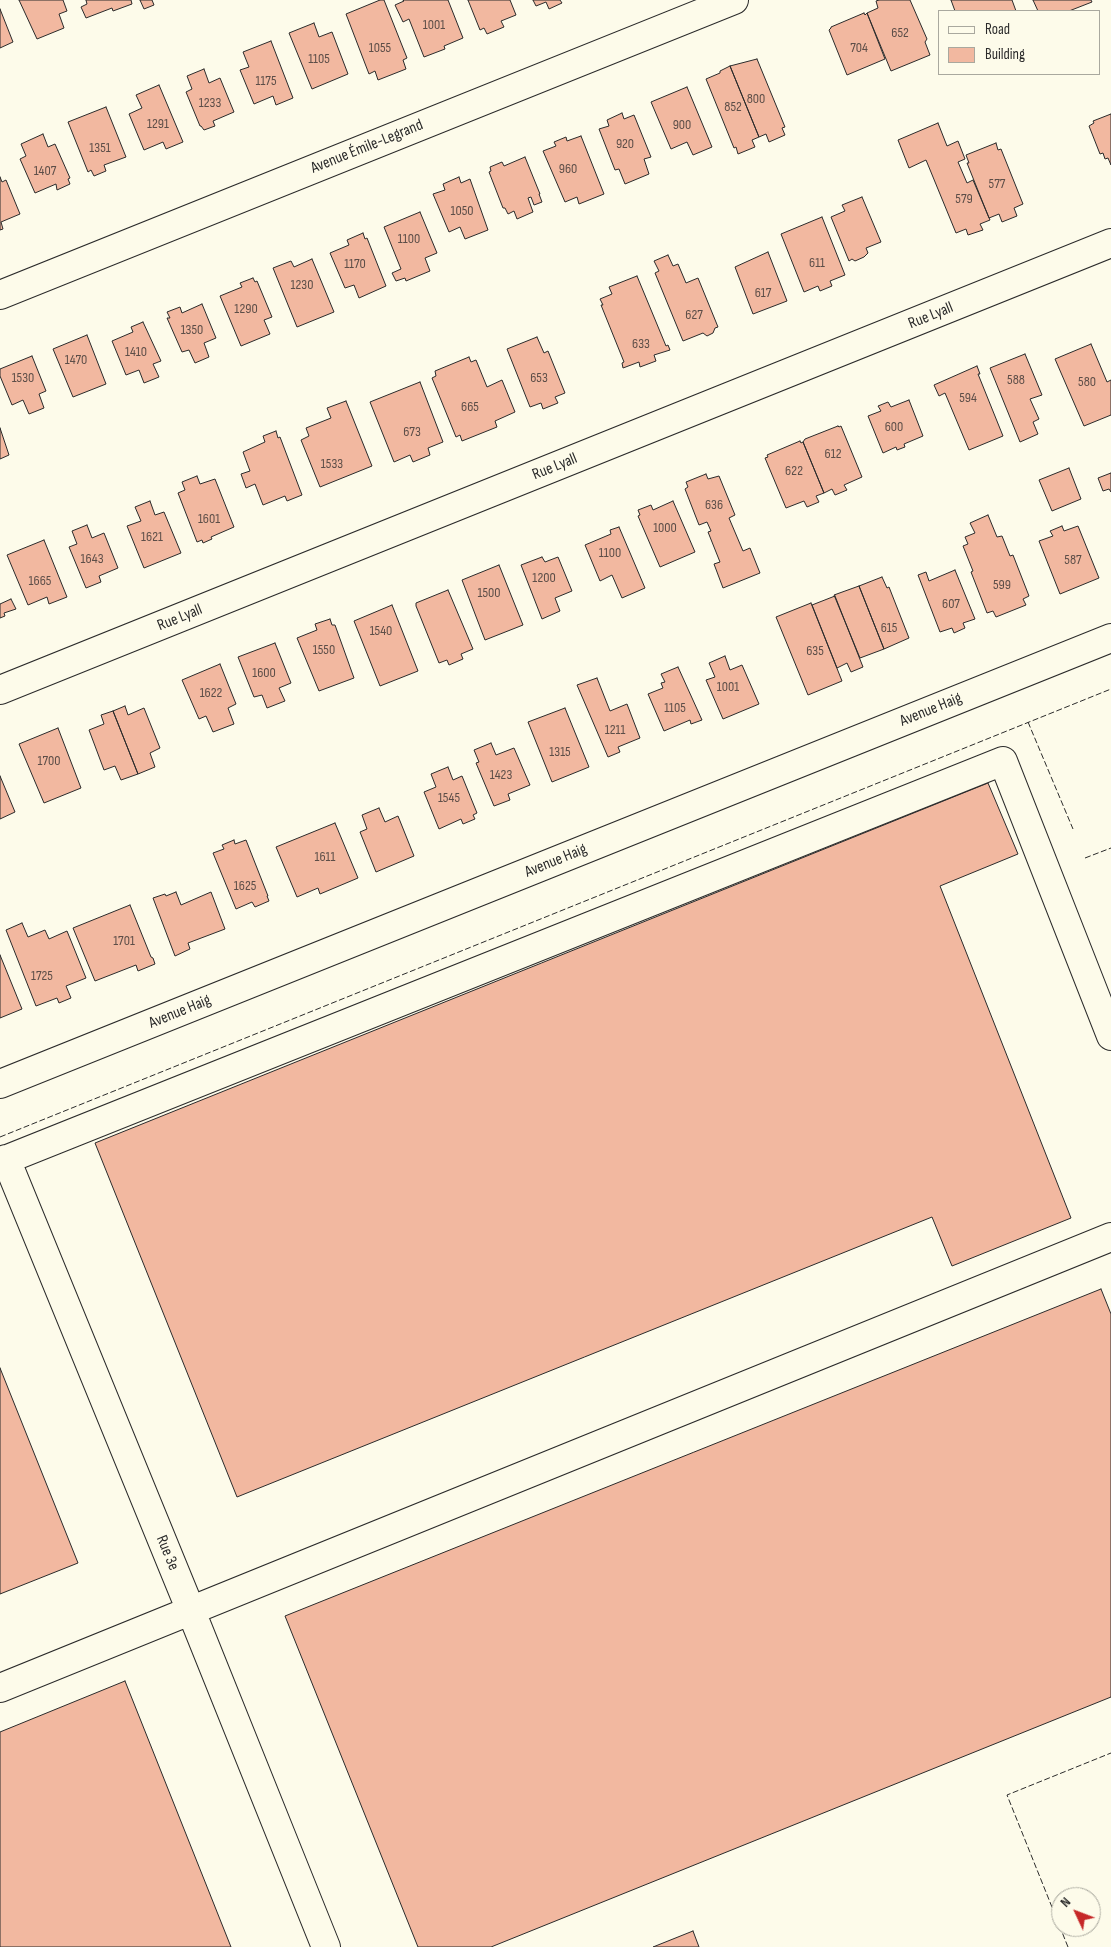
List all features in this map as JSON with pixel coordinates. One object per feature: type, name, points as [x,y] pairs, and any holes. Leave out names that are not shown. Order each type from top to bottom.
[{"type":"street","name":"Avenue Émile-Legrand","points":[[0,295],[734,0]]},
{"type":"street","name":"Rue Lyall","points":[[0,690],[1111,243]]},
{"type":"street","name":"Avenue Haig","points":[[0,1084],[1111,638]]},
{"type":"street","points":[[3,1161],[1003,761],[1111,1036]]},
{"type":"street","name":"Rue 3e","points":[[3,1161],[191,1611],[326,1947]]},
{"type":"street","points":[[0,1688],[1111,1237]]},
{"type":"building","points":[[19,0],[63,0],[67,11],[59,14],[64,28],[37,39]]},
{"type":"building","points":[[86,0],[131,0],[132,4],[113,11],[112,8],[86,18],[81,7],[87,4]]},
{"type":"building","points":[[140,0],[152,0],[154,5],[144,9]]},
{"type":"building","points":[[384,0],[407,58],[403,60],[406,69],[378,80],[375,71],[369,74],[346,14]]},
{"type":"building","points":[[403,0],[448,0],[463,38],[444,46],[445,49],[424,57],[409,19],[403,22],[395,5]]},
{"type":"building","points":[[468,0],[510,0],[516,15],[501,21],[504,27],[487,34],[484,28],[480,30]]},
{"type":"building","points":[[533,0],[560,0],[562,3],[549,9],[546,2],[536,6]]},
{"type":"building","points":[[910,0],[927,39],[925,42],[930,55],[891,71],[867,13],[878,8],[876,1]]},
{"type":"building","points":[[951,0],[1012,0],[1016,10],[955,10]]},
{"type":"building","points":[[1033,0],[1091,0],[1092,2],[1072,10],[1038,10]]},
{"type":"building","points":[[0,9],[13,42],[0,48]]},
{"type":"building","points":[[864,13],[865,15],[867,13],[885,59],[847,75],[829,30],[831,27]]},
{"type":"building","points":[[314,23],[319,37],[332,32],[348,74],[312,89],[289,33]]},
{"type":"building","points":[[271,41],[293,98],[276,105],[273,96],[254,104],[240,70],[249,67],[243,52]]},
{"type":"building","points":[[757,59],[785,127],[782,128],[785,135],[769,142],[766,134],[759,137],[730,66]]},
{"type":"building","points":[[730,66],[759,137],[752,140],[755,147],[738,154],[706,79]]},
{"type":"building","points":[[204,69],[209,83],[220,78],[234,112],[213,121],[215,126],[204,130],[200,126],[186,92],[192,89],[187,76]]},
{"type":"building","points":[[159,85],[183,142],[166,149],[163,142],[144,150],[129,114],[142,108],[136,95]]},
{"type":"building","points":[[687,87],[712,147],[693,155],[687,142],[671,149],[651,102]]},
{"type":"building","points":[[106,107],[126,157],[104,165],[106,171],[94,176],[91,170],[88,172],[68,122]]},
{"type":"building","points":[[622,113],[624,119],[634,115],[651,157],[644,159],[649,174],[625,184],[619,169],[615,170],[599,129],[609,126],[607,120]]},
{"type":"building","points":[[1111,114],[1111,165],[1108,158],[1105,159],[1103,153],[1100,154],[1089,126],[1094,123],[1093,121]]},
{"type":"building","points":[[938,123],[947,146],[958,141],[965,159],[958,162],[967,183],[973,180],[990,220],[980,224],[983,230],[968,235],[966,229],[956,233],[926,160],[909,168],[898,140]]},
{"type":"building","points":[[43,134],[48,147],[55,144],[70,178],[68,179],[70,184],[57,190],[56,184],[35,193],[20,159],[26,156],[21,144]]},
{"type":"building","points":[[581,136],[604,194],[579,204],[577,197],[565,202],[543,151],[556,146],[554,142],[566,137],[567,141]]},
{"type":"building","points":[[996,143],[998,150],[1001,149],[1023,204],[1014,208],[1017,216],[1002,222],[999,214],[989,218],[967,163],[969,163],[966,155]]},
{"type":"building","points":[[525,157],[542,202],[534,205],[531,197],[528,198],[533,212],[517,219],[514,211],[508,214],[505,208],[503,208],[489,172],[491,171],[490,167],[502,162],[504,166]]},
{"type":"building","points":[[0,177],[2,182],[6,180],[20,214],[1,222],[3,229],[0,230]]},
{"type":"building","points":[[459,177],[461,183],[470,179],[488,230],[465,239],[460,227],[449,232],[433,194],[445,190],[443,184]]},
{"type":"building","points":[[862,197],[881,242],[866,248],[868,253],[864,257],[855,261],[852,259],[849,261],[831,217],[845,211],[842,205]]},
{"type":"building","points":[[420,212],[437,253],[425,258],[430,271],[406,281],[405,278],[396,281],[392,273],[401,269],[384,227]]},
{"type":"building","points":[[822,217],[845,275],[830,281],[832,286],[820,291],[818,286],[804,292],[781,234]]},
{"type":"building","points":[[363,233],[365,239],[367,238],[386,286],[359,298],[354,285],[345,288],[330,253],[349,245],[347,240]]},
{"type":"building","points":[[768,252],[787,301],[753,314],[735,267]]},
{"type":"building","points":[[668,255],[673,266],[678,264],[686,283],[698,278],[718,327],[715,328],[713,333],[707,336],[703,333],[683,341],[655,273],[659,271],[654,261]]},
{"type":"building","points":[[312,259],[334,312],[297,327],[273,268],[291,261],[294,267]]},
{"type":"building","points":[[637,276],[666,346],[668,345],[670,350],[654,355],[656,361],[640,367],[639,362],[623,368],[622,363],[624,362],[600,299],[612,294],[609,287]]},
{"type":"building","points":[[253,278],[255,282],[257,281],[272,317],[264,320],[270,334],[241,346],[220,296],[242,287],[240,283]]},
{"type":"building","points":[[202,304],[216,338],[204,343],[209,357],[195,363],[189,350],[182,352],[167,318],[170,318],[167,312],[180,307],[182,313]]},
{"type":"building","points":[[143,322],[161,361],[153,364],[159,377],[144,383],[139,370],[126,375],[112,341],[133,332],[131,327]]},
{"type":"building","points":[[87,335],[106,384],[73,397],[53,349]]},
{"type":"building","points":[[537,337],[544,353],[548,351],[565,393],[555,397],[558,403],[543,409],[541,403],[530,407],[507,349]]},
{"type":"building","points":[[1091,344],[1107,382],[1111,380],[1111,415],[1084,426],[1055,359]]},
{"type":"building","points":[[1025,354],[1042,395],[1030,399],[1039,419],[1033,422],[1038,434],[1020,442],[990,368]]},
{"type":"building","points":[[32,356],[46,391],[39,394],[44,408],[29,414],[23,400],[12,405],[0,376],[0,369]]},
{"type":"building","points":[[469,357],[471,362],[476,360],[487,387],[502,380],[515,412],[495,421],[497,427],[462,441],[460,435],[456,437],[432,378],[436,376],[435,371]]},
{"type":"building","points":[[977,366],[980,374],[978,374],[1003,436],[969,450],[945,393],[939,396],[934,385]]},
{"type":"building","points":[[420,382],[443,442],[428,448],[430,455],[413,462],[410,455],[394,462],[370,402]]},
{"type":"building","points":[[909,400],[923,436],[904,444],[905,447],[897,450],[896,447],[883,453],[868,416],[881,411],[878,406],[888,402],[891,407]]},
{"type":"building","points":[[346,401],[372,466],[320,487],[301,440],[309,436],[306,428],[331,418],[327,408]]},
{"type":"building","points":[[841,426],[862,477],[844,485],[847,490],[835,495],[832,489],[824,493],[803,442],[805,439]]},
{"type":"building","points":[[0,428],[9,455],[0,459]]},
{"type":"building","points":[[276,431],[302,495],[287,501],[285,496],[263,505],[255,484],[246,488],[241,474],[250,471],[243,452],[265,442],[263,436]]},
{"type":"building","points":[[800,441],[801,443],[803,442],[824,493],[816,496],[819,502],[807,507],[804,501],[786,508],[765,458],[768,457],[767,455]]},
{"type":"building","points":[[1069,468],[1081,499],[1052,511],[1039,480]]},
{"type":"building","points":[[1111,473],[1111,492],[1109,489],[1103,491],[1098,478]]},
{"type":"building","points":[[706,474],[708,479],[719,476],[735,515],[729,518],[743,551],[750,548],[760,573],[723,588],[714,564],[720,562],[708,532],[711,531],[707,522],[699,525],[685,489],[688,487],[686,482]]},
{"type":"building","points":[[197,476],[200,484],[215,479],[234,527],[211,537],[212,539],[203,543],[202,540],[197,542],[178,493],[185,490],[182,482]]},
{"type":"building","points":[[150,501],[155,515],[164,512],[181,553],[144,568],[127,526],[141,521],[135,507]]},
{"type":"building","points":[[673,501],[695,552],[660,567],[638,516],[640,515],[638,510],[651,505],[653,510]]},
{"type":"building","points":[[988,515],[997,537],[1002,536],[1010,556],[1013,555],[1029,596],[1023,599],[1026,605],[996,617],[993,611],[987,613],[963,546],[968,544],[965,537],[975,533],[970,523]]},
{"type":"building","points":[[87,525],[92,538],[104,533],[118,568],[99,576],[101,582],[86,588],[69,547],[77,544],[72,531]]},
{"type":"building","points":[[1062,526],[1064,531],[1078,526],[1099,578],[1060,594],[1039,541],[1053,536],[1050,531]]},
{"type":"building","points":[[619,527],[645,588],[622,598],[612,575],[600,581],[585,545],[611,534],[610,530]]},
{"type":"building","points":[[44,540],[67,597],[49,604],[47,597],[28,605],[7,555]]},
{"type":"building","points":[[542,557],[545,562],[558,557],[572,591],[555,598],[560,611],[542,619],[521,565]]},
{"type":"building","points":[[499,565],[523,625],[485,640],[462,580]]},
{"type":"building","points":[[955,570],[975,619],[963,623],[965,628],[954,633],[952,628],[940,632],[918,575],[926,572],[929,581]]},
{"type":"building","points":[[882,577],[887,588],[889,587],[909,638],[884,649],[859,586]]},
{"type":"building","points":[[859,586],[884,649],[860,658],[834,595]]},
{"type":"building","points":[[448,590],[473,649],[461,654],[463,659],[449,665],[447,660],[439,663],[416,606],[416,603]]},
{"type":"building","points":[[835,596],[863,667],[851,672],[847,663],[837,668],[812,605]]},
{"type":"building","points":[[11,599],[16,609],[4,613],[5,616],[0,618],[0,604]]},
{"type":"building","points":[[811,603],[842,681],[808,695],[776,617]]},
{"type":"building","points":[[392,605],[418,671],[380,686],[354,621]]},
{"type":"building","points":[[330,619],[332,625],[335,625],[354,678],[319,691],[297,638],[317,630],[315,624]]},
{"type":"building","points":[[275,643],[291,683],[279,688],[285,701],[267,708],[262,695],[254,697],[238,657]]},
{"type":"building","points":[[725,656],[730,670],[742,665],[759,704],[723,719],[706,680],[715,677],[709,663]]},
{"type":"building","points":[[220,664],[236,704],[228,708],[234,724],[213,732],[206,716],[199,719],[182,680]]},
{"type":"building","points":[[678,667],[702,720],[691,724],[690,720],[664,731],[648,694],[663,688],[661,683],[665,682],[661,674]]},
{"type":"building","points":[[597,678],[610,711],[627,704],[640,738],[618,747],[620,752],[608,757],[577,685]]},
{"type":"building","points":[[125,706],[128,715],[144,708],[160,748],[150,753],[155,767],[138,774],[113,711]]},
{"type":"building","points":[[565,708],[589,767],[552,782],[528,722]]},
{"type":"building","points":[[113,711],[138,774],[121,780],[115,766],[104,770],[89,730],[104,724],[101,715]]},
{"type":"building","points":[[58,728],[81,788],[44,803],[19,744]]},
{"type":"building","points":[[491,743],[496,755],[514,748],[530,785],[508,794],[510,800],[494,806],[476,763],[479,762],[474,750]]},
{"type":"building","points":[[448,767],[453,780],[462,776],[477,813],[473,815],[475,819],[463,824],[461,819],[439,829],[424,792],[436,787],[431,774]]},
{"type":"building","points":[[0,776],[15,812],[0,819]]},
{"type":"building","points":[[988,783],[1018,854],[940,886],[1071,1218],[952,1266],[932,1217],[237,1497],[95,1143]]},
{"type":"building","points":[[379,808],[385,822],[398,816],[414,856],[376,872],[360,832],[367,829],[362,815]]},
{"type":"building","points":[[335,823],[358,878],[320,894],[318,888],[297,897],[276,847]]},
{"type":"building","points":[[234,840],[235,844],[246,840],[269,901],[255,907],[252,902],[236,909],[213,853],[224,849],[222,845]]},
{"type":"building","points":[[176,892],[181,905],[211,892],[225,929],[188,943],[190,949],[175,956],[153,898]]},
{"type":"building","points":[[130,905],[155,964],[138,971],[136,965],[95,981],[73,928]]},
{"type":"building","points":[[22,923],[28,937],[45,930],[49,939],[67,931],[86,978],[66,986],[71,998],[59,1003],[57,998],[36,1006],[6,930]]},
{"type":"building","points":[[0,955],[22,1009],[0,1018]]},
{"type":"building","points":[[1101,1289],[1111,1314],[1111,1697],[491,1947],[418,1947],[285,1616]]},
{"type":"building","points":[[0,1368],[78,1563],[0,1594]]},
{"type":"building","points":[[125,1681],[231,1947],[0,1947],[0,1732]]},
{"type":"building","points":[[693,1931],[699,1947],[653,1947]]},
{"type":"fence","points":[[0,1137],[1111,689]]},
{"type":"fence","points":[[1028,722],[1073,829]]},
{"type":"fence","points":[[1085,858],[1111,848]]},
{"type":"fence","points":[[1068,1947],[1007,1795],[1111,1753]]}]
